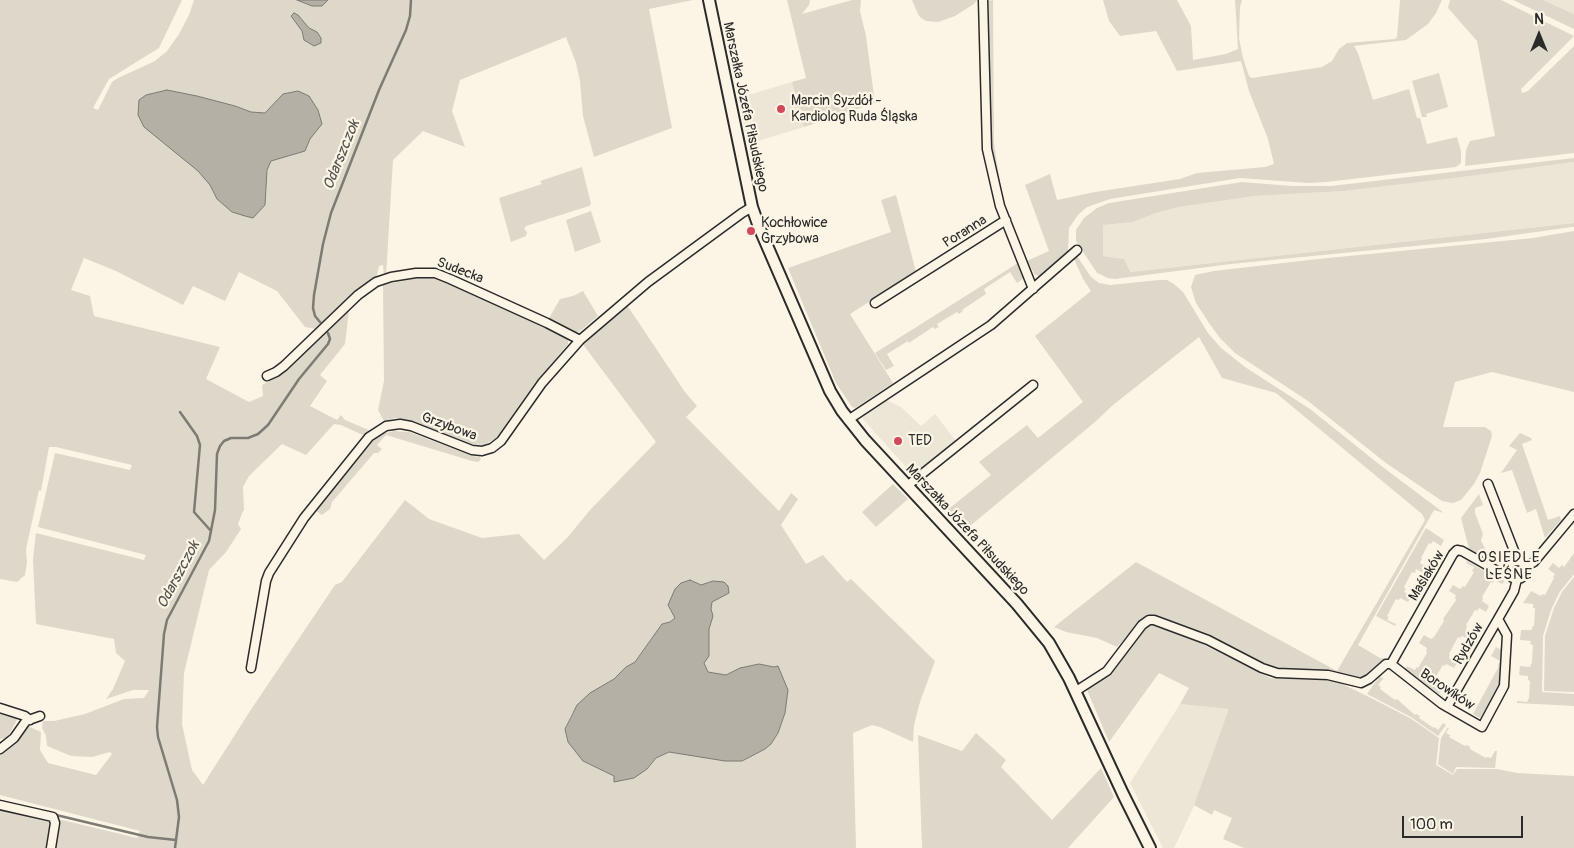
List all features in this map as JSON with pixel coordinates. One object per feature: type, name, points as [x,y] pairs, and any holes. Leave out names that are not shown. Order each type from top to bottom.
[{"type":"street","name":"Marszałka Józefa Piłsudskiego","points":[[709,0],[752,207],[833,397],[848,420],[1043,633],[1076,691],[1150,848]]},
{"type":"street","points":[[983,0],[987,149],[994,185],[1006,220]]},
{"type":"street","name":"Grzybowa","points":[[251,668],[269,573],[304,518],[369,437],[386,426],[400,424],[411,426],[472,450],[482,451],[492,448],[501,440],[542,384],[580,340],[643,286],[752,207]]},
{"type":"street","name":"Poranna","points":[[875,303],[1006,220],[1033,289]]},
{"type":"street","points":[[848,420],[991,325],[1077,250]]},
{"type":"street","name":"Sudecka","points":[[267,376],[284,366],[358,296],[376,282],[391,277],[416,273],[435,273],[450,279],[580,340]]},
{"type":"street","points":[[907,486],[1033,385]]},
{"type":"street","points":[[1488,484],[1518,561],[1522,562],[1526,567],[1525,574],[1517,579],[1514,591],[1498,619]]},
{"type":"street","points":[[1526,567],[1534,562],[1574,514]]},
{"type":"street","name":"Maślaków","points":[[1391,664],[1457,550],[1499,572],[1509,572]]},
{"type":"street","points":[[1517,579],[1510,576],[1509,572],[1512,563],[1518,561]]},
{"type":"street","name":"Borowików","points":[[1391,664],[1447,707],[1482,727],[1504,686],[1507,635],[1498,619]]},
{"type":"street","name":"Rydzów","points":[[1447,707],[1498,619]]},
{"type":"street","points":[[1076,691],[1106,671],[1142,624],[1148,620],[1154,620],[1208,640],[1271,672],[1339,677],[1355,683],[1361,683],[1369,679],[1386,664],[1391,664]]},
{"type":"street","points":[[0,708],[25,716],[30,720]]},
{"type":"street","points":[[0,749],[14,738],[26,721],[40,716]]},
{"type":"street","points":[[0,805],[53,817],[55,823],[51,848]]},
{"type":"shaded area","points":[[0,0],[182,0],[159,48],[109,79],[93,108],[98,110],[112,82],[155,61],[167,51],[179,34],[194,0],[693,0],[649,9],[672,128],[594,157],[583,116],[580,81],[576,63],[566,37],[460,80],[452,111],[465,147],[423,131],[393,160],[386,276],[384,276],[383,265],[379,266],[376,279],[320,328],[305,327],[277,291],[239,272],[225,301],[193,286],[183,305],[116,271],[84,258],[71,290],[90,296],[94,316],[220,347],[206,379],[249,402],[263,396],[262,385],[278,376],[349,310],[345,344],[320,375],[327,381],[310,406],[337,420],[341,415],[345,420],[369,430],[365,436],[341,425],[334,424],[306,455],[282,444],[249,476],[243,487],[244,511],[238,524],[241,529],[226,552],[209,570],[184,673],[182,724],[192,770],[203,785],[250,711],[335,585],[342,582],[405,500],[429,519],[482,538],[519,534],[544,560],[567,538],[590,510],[656,442],[582,343],[627,305],[685,392],[697,406],[686,417],[779,511],[791,493],[798,499],[781,525],[806,564],[823,555],[847,582],[851,579],[935,661],[920,702],[914,725],[913,742],[872,725],[853,733],[856,848],[53,848],[58,819],[137,838],[140,831],[0,795],[0,752],[28,726],[41,732],[40,750],[48,763],[96,775],[112,754],[110,752],[92,757],[71,756],[47,746],[46,736],[42,728],[43,721],[54,721],[85,714],[124,699],[144,698],[149,690],[133,690],[106,699],[113,689],[125,661],[116,653],[114,639],[36,624],[33,559],[36,533],[144,560],[146,555],[38,527],[55,453],[130,470],[132,465],[49,447],[41,491],[39,490],[26,549],[25,575],[17,582],[0,579]],"holes":[[[713,581],[711,609],[713,616],[709,629],[709,655],[704,663],[708,673],[726,675],[737,670],[766,665],[778,666],[782,677],[785,713],[778,733],[771,744],[742,761],[669,752],[656,758],[647,769],[614,782],[614,776],[583,761],[565,729],[577,705],[635,662],[662,624],[670,622],[675,618],[668,605],[695,582],[701,585]]]},
{"type":"shaded area","points":[[297,0],[328,0],[322,6],[312,6]]},
{"type":"shaded area","points":[[787,0],[810,0],[809,5],[802,14],[852,0],[861,0],[860,11],[866,36],[875,103],[804,127],[792,82],[806,78]]},
{"type":"shaded area","points":[[912,0],[977,0],[955,16],[938,22],[926,21],[921,18]]},
{"type":"shaded area","points":[[993,0],[994,143],[1002,196],[997,181],[990,141],[988,1]]},
{"type":"shaded area","points":[[1103,0],[1177,0],[1191,26],[1193,60],[1226,54],[1238,49],[1235,0],[1242,0],[1239,38],[1243,58],[1249,76],[1252,78],[1322,67],[1332,61],[1339,49],[1347,43],[1395,39],[1397,37],[1400,0],[1442,0],[1428,24],[1406,40],[1354,46],[1373,100],[1409,89],[1427,144],[1457,137],[1461,151],[1461,163],[1456,167],[1326,182],[1308,183],[1240,178],[1110,199],[1087,207],[1078,215],[1069,228],[1068,252],[1040,276],[1035,275],[1027,261],[1049,251],[1025,185],[1050,174],[1057,200],[1180,179],[1197,173],[1265,167],[1274,164],[1268,139],[1249,91],[1241,61],[1177,71],[1156,31],[1120,36],[1109,21]]},
{"type":"shaded area","points":[[1450,0],[1501,0],[1574,36],[1521,89],[1522,93],[1528,91],[1574,46],[1574,153],[1465,166],[1466,150],[1470,141],[1495,136],[1477,41],[1448,8]]},
{"type":"shaded area","points":[[1513,0],[1543,0],[1574,14],[1574,29]]},
{"type":"shaded area","points":[[1543,0],[1574,0],[1574,14]]},
{"type":"shaded area","points":[[294,13],[309,28],[317,32],[321,38],[321,43],[314,46],[304,40],[302,31],[291,16]]},
{"type":"shaded area","points":[[1439,73],[1448,107],[1426,114],[1427,117],[1422,117],[1412,81]]},
{"type":"shaded area","points":[[792,82],[804,127],[748,144],[743,121],[745,120],[744,111],[741,111],[738,98]]},
{"type":"shaded area","points":[[167,90],[197,96],[251,112],[265,113],[283,94],[298,91],[309,96],[318,110],[322,124],[310,139],[305,151],[271,161],[267,170],[265,205],[253,218],[232,212],[217,199],[210,185],[198,171],[144,127],[138,115],[139,100],[146,95]]},
{"type":"shaded area","points":[[1574,158],[1574,162],[1461,177],[1344,191],[1255,196],[1179,207],[1133,222],[1103,225],[1103,256],[1124,259],[1130,272],[1574,223],[1574,227],[1486,239],[1231,264],[1115,279],[1097,273],[1076,241],[1076,230],[1084,218],[1097,208],[1109,203],[1242,182],[1292,186],[1331,186]]},
{"type":"shaded area","points":[[1574,162],[1574,223],[1129,272],[1124,259],[1103,256],[1103,225],[1133,222],[1179,207],[1255,196],[1344,191]]},
{"type":"shaded area","points":[[582,167],[591,204],[526,226],[524,229],[527,232],[526,236],[511,242],[499,198],[542,184],[540,181]]},
{"type":"shaded area","points":[[896,195],[916,272],[850,314],[893,383],[855,408],[852,407],[836,383],[788,268],[891,232],[881,200]]},
{"type":"shaded area","points":[[591,211],[601,242],[575,252],[566,220]]},
{"type":"shaded area","points":[[1574,231],[1574,392],[1492,372],[1455,382],[1443,427],[1485,427],[1491,431],[1492,436],[1480,473],[1474,484],[1461,500],[1453,503],[1442,501],[1386,463],[1308,401],[1235,353],[1220,338],[1209,323],[1196,303],[1191,287],[1195,275],[1214,271],[1533,238]]},
{"type":"shaded area","points":[[1077,256],[1091,277],[1099,283],[1110,285],[1167,280],[1174,284],[1183,292],[1208,333],[1221,348],[1245,367],[1310,409],[1444,513],[1434,510],[1358,645],[1380,658],[1387,659],[1363,680],[1339,673],[1316,670],[1274,670],[1210,638],[1147,614],[1117,647],[1097,638],[1066,632],[1054,627],[1136,562],[1337,671],[1425,520],[1422,514],[1276,393],[1222,378],[1199,337],[1113,405],[964,531],[946,511],[991,475],[979,462],[1027,425],[1038,438],[1083,402],[1035,336],[1091,291],[1074,259]]},
{"type":"shaded area","points":[[1018,263],[1024,278],[1017,283],[1010,272],[984,289],[986,294],[959,314],[957,312],[937,324],[939,327],[935,329],[933,327],[909,343],[908,341],[887,354],[894,366],[886,370],[875,353]]},
{"type":"shaded area","points":[[418,278],[435,278],[568,339],[568,344],[534,384],[496,438],[484,445],[472,444],[409,420],[395,418],[384,421],[378,410],[384,381],[383,285]]},
{"type":"shaded area","points":[[583,291],[598,316],[579,332],[573,332],[548,320],[560,299]]},
{"type":"shaded area","points":[[885,399],[901,407],[921,426],[935,414],[956,441],[914,476],[862,418]]},
{"type":"shaded area","points":[[394,431],[409,432],[472,456],[480,457],[481,459],[478,462],[472,461],[386,435],[377,445],[382,449],[378,453],[374,453],[332,502],[330,509],[322,515],[316,511],[374,440],[382,434]]},
{"type":"shaded area","points":[[1520,433],[1532,440],[1522,444],[1548,520],[1560,516],[1561,520],[1545,538],[1536,509],[1527,513],[1512,470],[1501,473],[1517,450],[1509,446]]},
{"type":"shaded area","points":[[893,484],[908,499],[876,527],[862,512]]},
{"type":"shaded area","points":[[1479,494],[1483,505],[1475,508],[1475,513],[1483,534],[1481,541],[1493,557],[1501,553],[1504,560],[1494,564],[1469,549],[1461,518]]},
{"type":"shaded area","points":[[1426,528],[1444,540],[1441,546],[1433,541],[1431,544],[1429,543],[1420,563],[1428,568],[1425,574],[1416,569],[1415,573],[1412,572],[1404,587],[1406,589],[1404,592],[1412,596],[1408,602],[1400,598],[1399,600],[1396,599],[1387,616],[1389,617],[1387,620],[1396,624],[1395,626],[1376,616]]},
{"type":"shaded area","points":[[1574,553],[1574,574],[1559,593],[1551,610],[1543,636],[1542,692],[1574,694],[1574,706],[1517,703],[1517,701],[1527,702],[1529,698],[1530,681],[1528,676],[1519,675],[1520,666],[1530,667],[1532,662],[1533,645],[1530,644],[1531,641],[1520,640],[1521,630],[1532,630],[1534,626],[1535,608],[1533,608],[1533,604],[1523,603],[1531,591],[1541,596],[1542,594],[1545,595],[1555,574],[1548,569],[1553,563],[1559,568],[1562,565],[1564,567]]},
{"type":"shaded area","points":[[1467,561],[1505,581],[1502,584],[1494,580],[1493,583],[1491,582],[1482,597],[1482,601],[1489,606],[1486,612],[1479,608],[1477,611],[1475,610],[1466,625],[1466,630],[1473,634],[1470,640],[1462,636],[1458,637],[1449,654],[1449,658],[1457,663],[1454,668],[1446,664],[1445,666],[1443,665],[1433,681],[1435,682],[1433,686],[1441,691],[1439,694],[1405,669],[1407,666],[1415,670],[1418,668],[1427,653],[1427,648],[1419,643],[1424,635],[1431,639],[1434,637],[1456,600],[1456,595],[1449,591],[1453,585],[1460,589],[1463,586],[1465,587],[1474,572],[1472,571],[1474,567],[1466,563]]},
{"type":"shaded area","points":[[1515,564],[1519,564],[1523,570],[1519,576],[1515,576],[1511,572],[1511,568]]},
{"type":"shaded area","points":[[1574,577],[1574,692],[1544,691],[1545,636],[1554,608],[1562,592]]},
{"type":"shaded area","points":[[690,580],[701,585],[713,581],[724,582],[728,586],[729,593],[712,602],[713,616],[709,629],[709,656],[704,663],[708,672],[726,675],[740,668],[759,664],[778,666],[788,690],[785,713],[778,733],[771,744],[765,749],[742,761],[725,761],[669,752],[656,758],[647,769],[634,778],[614,782],[614,776],[583,761],[568,742],[565,729],[577,705],[590,693],[614,679],[626,667],[635,662],[662,624],[670,622],[675,618],[668,605],[675,589],[681,583]]},
{"type":"shaded area","points":[[1157,624],[1186,636],[1270,678],[1336,681],[1365,695],[1410,718],[1439,738],[1436,765],[1453,775],[1457,769],[1497,769],[1517,773],[1574,776],[1574,848],[1244,848],[1223,839],[1232,818],[1214,810],[1212,815],[1194,805],[1229,709],[1180,704],[1189,688],[1159,673],[1109,742],[1087,690],[1108,676],[1146,625]]},
{"type":"shaded area","points":[[1496,647],[1503,651],[1500,686],[1480,718],[1473,714],[1499,666],[1500,661],[1491,656]]},
{"type":"shaded area","points":[[1380,676],[1383,679],[1378,685],[1381,687],[1380,689],[1395,700],[1397,699],[1415,715],[1420,716],[1419,718],[1438,730],[1443,723],[1446,725],[1438,736],[1411,717],[1367,694]]},
{"type":"shaded area","points":[[1180,704],[1230,709],[1195,804],[1174,848],[1163,848],[1130,783]]},
{"type":"shaded area","points":[[0,713],[18,718],[7,738],[0,739]]},
{"type":"shaded area","points":[[1448,727],[1446,733],[1450,735],[1449,737],[1465,746],[1467,745],[1470,749],[1486,758],[1491,758],[1495,751],[1497,751],[1495,768],[1456,767],[1453,774],[1438,764],[1441,738]]},
{"type":"shaded area","points":[[976,733],[1006,760],[1001,767],[1052,820],[1101,768],[1114,797],[1068,848],[922,848],[918,735],[962,751]]},
{"type":"shaded area","points":[[0,808],[51,820],[46,848],[0,848]]},
{"type":"waterway","name":"Odarszczok","points":[[320,322],[315,316],[313,308],[314,295],[323,244],[331,213],[379,90],[406,30],[410,16],[411,0]]},
{"type":"waterway","name":"Odarszczok","points":[[175,848],[179,817],[177,800],[158,737],[157,727],[164,634],[167,620],[209,541],[215,510],[217,454],[220,446],[224,441],[231,438],[248,438],[258,434],[268,425],[299,379],[328,344],[330,339],[328,333]]},
{"type":"waterway","points":[[180,412],[197,436],[200,445],[194,512],[211,531]]},
{"type":"waterway","points":[[0,801],[20,806]]},
{"type":"waterway","points":[[52,814],[148,837],[176,840]]},
{"type":"place","name":"Marcin Syzdół - Kardiolog Ruda Śląska","points":[[781,109]]},
{"type":"place","name":"Kochłowice Grzybowa","points":[[751,231]]},
{"type":"place","name":"TED","points":[[898,441]]},
{"type":"district","name":"OSIEDLE LEŚNE","points":[[1509,566]]}]
